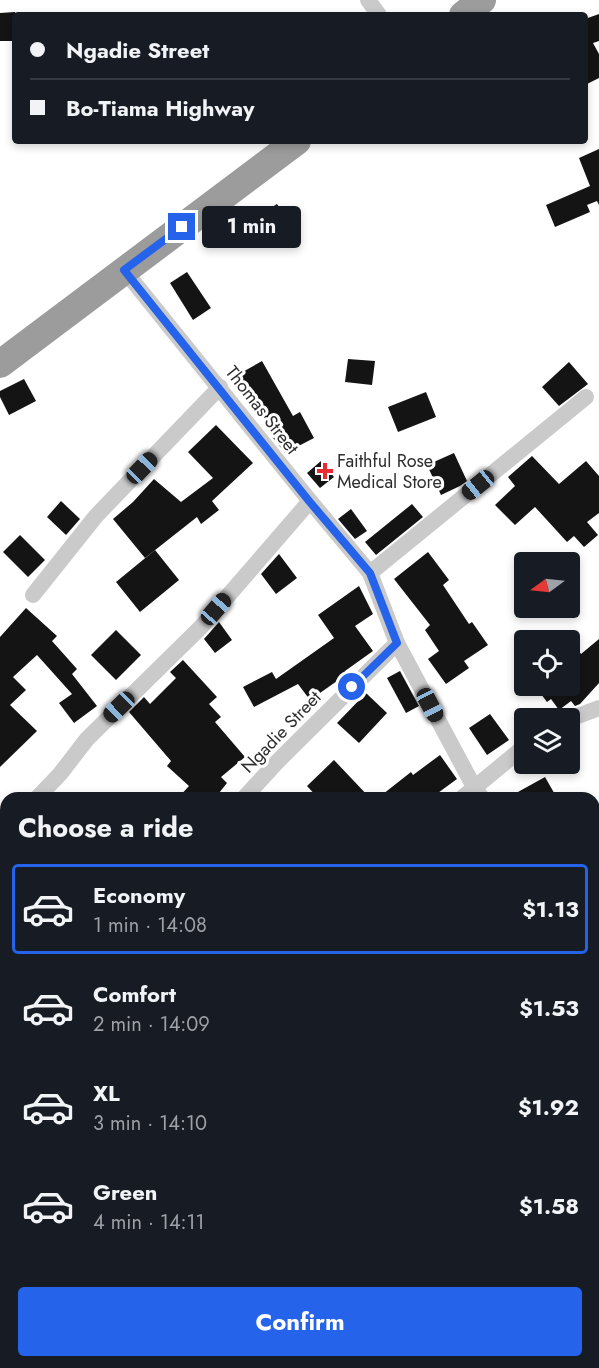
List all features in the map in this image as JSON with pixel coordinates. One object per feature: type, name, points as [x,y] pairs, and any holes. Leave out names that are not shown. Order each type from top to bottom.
[{"type":"highway","points":[[467,12],[483,0]]},
{"type":"highway","points":[[0,364],[293,144]]},
{"type":"street","name":"Thomas Street","points":[[124,270],[309,501],[370,573],[397,643],[472,792]]},
{"type":"street","points":[[33,596],[96,516],[220,387]]},
{"type":"street","points":[[370,573],[586,397]]},
{"type":"street","points":[[44,792],[87,739],[201,627],[309,501]]},
{"type":"street","name":"Ngadie Street","points":[[250,792],[397,643]]},
{"type":"street","points":[[580,715],[599,708]]},
{"type":"street","points":[[475,792],[514,756]]},
{"type":"building","points":[[12,12],[12,41],[0,41],[0,13]]},
{"type":"building","points":[[599,14],[599,41],[593,43],[599,54],[599,78],[588,84],[588,18]]},
{"type":"building","points":[[599,149],[599,205],[597,201],[587,205],[590,212],[555,227],[546,205],[590,186],[579,158]]},
{"type":"building","points":[[277,204],[286,218],[254,237],[246,224]]},
{"type":"building","points":[[187,272],[211,308],[193,320],[170,283]]},
{"type":"building","points":[[348,359],[375,361],[372,385],[345,382]]},
{"type":"building","points":[[262,361],[293,416],[300,412],[314,438],[285,453],[267,429],[270,428],[239,374]]},
{"type":"building","points":[[569,362],[588,384],[559,406],[542,387]]},
{"type":"building","points":[[24,379],[36,401],[9,415],[0,397],[0,391]]},
{"type":"building","points":[[426,392],[436,417],[398,432],[388,407]]},
{"type":"building","points":[[216,425],[253,463],[212,501],[219,510],[201,524],[197,517],[145,558],[113,519],[154,479],[181,502],[213,478],[188,452]]},
{"type":"building","points":[[454,453],[467,481],[441,495],[427,465]]},
{"type":"building","points":[[532,456],[559,484],[586,461],[599,476],[599,513],[587,522],[598,535],[584,547],[574,536],[567,542],[535,507],[515,525],[495,505],[515,486],[508,477]]},
{"type":"building","points":[[321,461],[334,477],[320,488],[307,473]]},
{"type":"building","points":[[61,501],[80,519],[66,535],[47,517]]},
{"type":"building","points":[[412,504],[423,517],[376,555],[365,542]]},
{"type":"building","points":[[351,509],[367,531],[355,539],[338,519]]},
{"type":"building","points":[[20,535],[45,560],[28,577],[3,552]]},
{"type":"building","points":[[155,550],[179,580],[140,612],[116,582]]},
{"type":"building","points":[[428,552],[449,580],[443,585],[469,624],[472,622],[488,645],[464,661],[469,668],[446,684],[428,659],[439,651],[425,630],[430,625],[394,579]]},
{"type":"building","points":[[279,554],[297,578],[276,594],[261,574]]},
{"type":"building","points":[[359,586],[373,614],[355,626],[373,651],[345,671],[347,674],[310,700],[298,684],[254,707],[243,687],[272,672],[276,679],[334,638],[318,615]]},
{"type":"building","points":[[26,608],[57,636],[52,641],[77,669],[72,674],[97,706],[74,723],[59,703],[72,694],[37,655],[13,677],[26,690],[10,705],[37,731],[0,767],[0,637]]},
{"type":"building","points":[[219,622],[232,640],[215,653],[204,639]]},
{"type":"building","points":[[116,630],[141,655],[116,680],[91,655]]},
{"type":"building","points":[[599,639],[599,683],[580,704],[575,706],[571,701],[562,708],[558,708],[551,699],[547,702],[542,696],[580,696],[580,653]]},
{"type":"building","points":[[183,660],[217,697],[209,704],[221,717],[215,722],[245,757],[221,777],[227,783],[220,792],[184,792],[189,786],[167,766],[171,761],[129,712],[144,697],[150,704],[176,678],[170,672]]},
{"type":"building","points":[[400,671],[419,706],[406,713],[387,678]]},
{"type":"building","points":[[366,693],[387,713],[359,743],[337,723]]},
{"type":"building","points":[[490,714],[509,740],[487,755],[469,728]]},
{"type":"building","points":[[440,755],[457,779],[439,792],[386,792],[411,772],[413,775]]},
{"type":"building","points":[[334,760],[364,792],[312,792],[307,786]]},
{"type":"building","points":[[545,777],[554,792],[518,792]]},
{"type":"place","name":"Faithful Rose Medical Store","points":[[325,471]]},
{"type":"route","points":[[182,227],[124,270],[309,501],[370,573],[397,643],[352,687]]}]
